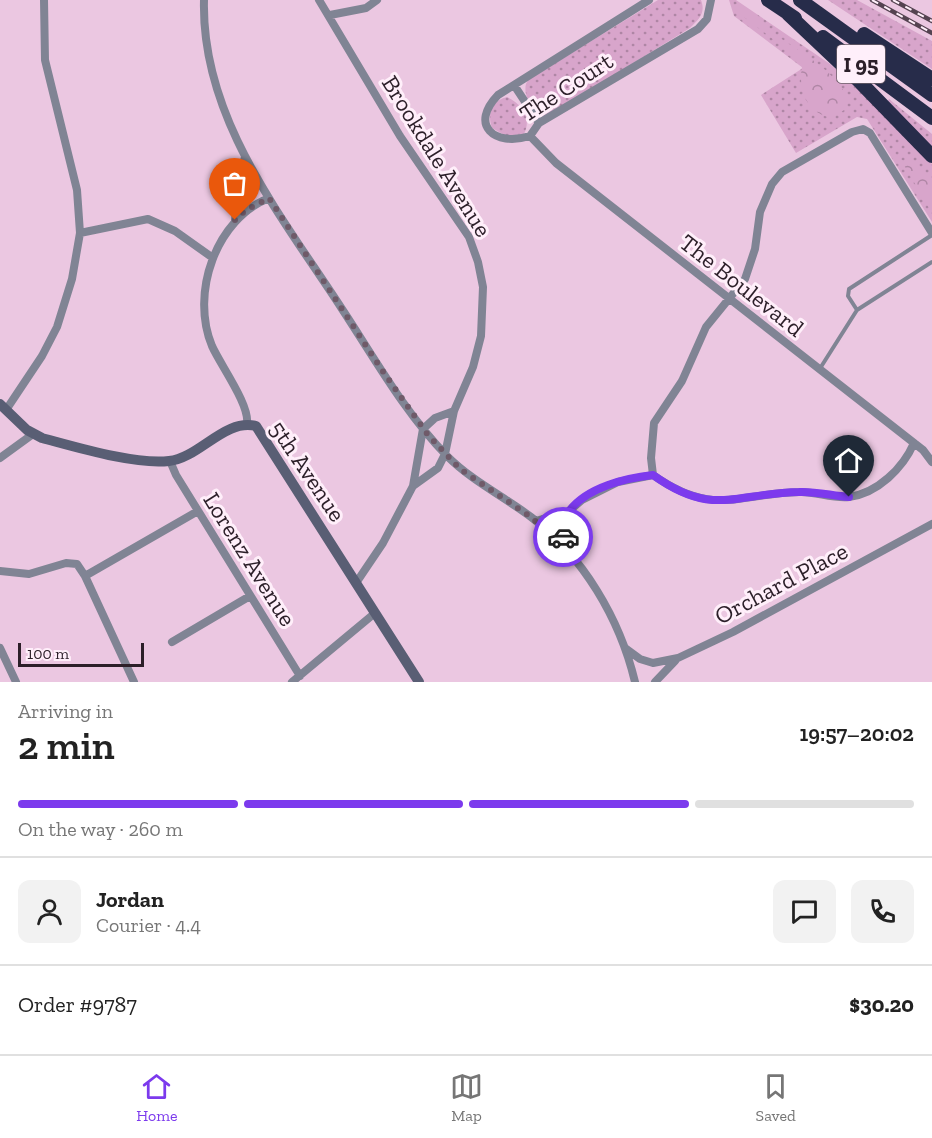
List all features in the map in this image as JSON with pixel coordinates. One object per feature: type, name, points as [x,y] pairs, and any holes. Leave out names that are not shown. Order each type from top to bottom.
[{"type":"highway","name":"I 95","points":[[768,0],[864,66],[932,118]]},
{"type":"highway","name":"I 95","points":[[803,2],[932,95]]},
{"type":"highway","points":[[803,2],[873,39],[932,79]]},
{"type":"highway","points":[[788,14],[861,83],[932,156]]},
{"type":"street","points":[[3,407],[42,356],[57,327],[72,279],[80,233],[73,172],[45,60],[44,0]]},
{"type":"street","points":[[204,0],[214,80],[230,126],[269,198],[423,429],[467,474],[536,520],[580,565],[599,596],[625,648],[635,682]]},
{"type":"street","name":"Brookdale Avenue","points":[[320,0],[400,136],[469,237],[478,262],[483,287],[481,336],[473,367],[454,411],[445,454],[438,468],[413,486]]},
{"type":"street","points":[[330,15],[366,8],[377,0]]},
{"type":"street","name":"The Court","points":[[649,0],[514,85],[490,104],[487,127],[501,139],[518,140],[530,136],[539,123],[698,29],[707,19],[711,0]]},
{"type":"street","points":[[514,85],[539,123]]},
{"type":"street","points":[[653,475],[651,458],[654,423],[682,381],[706,327],[745,279],[751,268],[760,212],[772,184],[782,172],[859,129],[870,134],[932,234]]},
{"type":"street","name":"The Boulevard","points":[[530,136],[556,163],[819,371],[914,443],[932,462]]},
{"type":"street","points":[[235,220],[239,178],[245,157]]},
{"type":"street","points":[[247,424],[247,408],[224,372],[208,334],[206,291],[213,258],[235,220],[246,210],[269,198]]},
{"type":"street","points":[[80,233],[148,219],[175,231],[213,258]]},
{"type":"street","name":"5th Avenue","points":[[3,407],[33,434],[151,462],[181,458],[229,430],[247,424],[256,426],[419,682]]},
{"type":"street","points":[[423,429],[435,418],[454,411]]},
{"type":"street","name":"Brookdale Avenue","points":[[356,583],[383,543],[413,486],[423,429]]},
{"type":"street","points":[[0,458],[33,434]]},
{"type":"street","points":[[536,520],[569,511],[582,500],[618,482],[653,475],[674,490],[701,500],[724,502],[801,491],[849,497],[876,487],[886,480],[908,458],[914,443]]},
{"type":"street","name":"Lorenz Avenue","points":[[170,461],[198,512],[300,676]]},
{"type":"street","points":[[561,545],[569,511]]},
{"type":"street","points":[[85,576],[198,512]]},
{"type":"street","name":"Orchard Place","points":[[625,648],[640,659],[653,663],[678,658],[733,632],[932,524]]},
{"type":"street","points":[[0,571],[29,574],[72,563],[80,567],[134,682]]},
{"type":"street","points":[[171,642],[250,596]]},
{"type":"street","points":[[292,682],[375,613]]},
{"type":"street","points":[[0,648],[16,682]]},
{"type":"street","name":"Orchard Place","points":[[655,682],[678,658]]},
{"type":"lane","points":[[857,310],[848,296],[849,289],[932,234]]},
{"type":"lane","points":[[819,371],[857,310],[932,262]]},
{"type":"green space","points":[[658,0],[701,0],[703,9],[699,19],[690,28],[549,115],[543,116],[535,110],[526,95],[528,80]]},
{"type":"green space","points":[[729,0],[736,0],[830,64],[872,101],[928,158],[932,164],[932,222],[867,119],[857,117],[796,153],[761,95],[803,68],[734,16]]},
{"type":"green space","points":[[828,0],[857,0],[932,41],[932,69]]},
{"type":"green space","points":[[735,4],[753,14],[779,37],[834,78],[848,98],[844,110],[832,118],[815,110],[809,104],[802,89],[803,62],[744,17]]},
{"type":"green space","points":[[507,97],[517,103],[524,112],[527,122],[524,134],[506,136],[492,128],[490,113],[497,102]]},
{"type":"green space","points":[[889,99],[932,134],[932,148],[886,103]]},
{"type":"green space","points":[[901,160],[913,164],[932,185],[932,213]]},
{"type":"railway","points":[[872,0],[932,33]]},
{"type":"railway","points":[[893,0],[932,21]]},
{"type":"way so far","points":[[235,220],[258,202],[269,198],[384,373],[428,435],[460,469],[531,517],[561,545],[563,537]]},
{"type":"route","points":[[563,537],[569,511],[582,500],[607,486],[637,477],[653,475],[674,490],[701,500],[724,502],[801,491],[849,497]]}]
